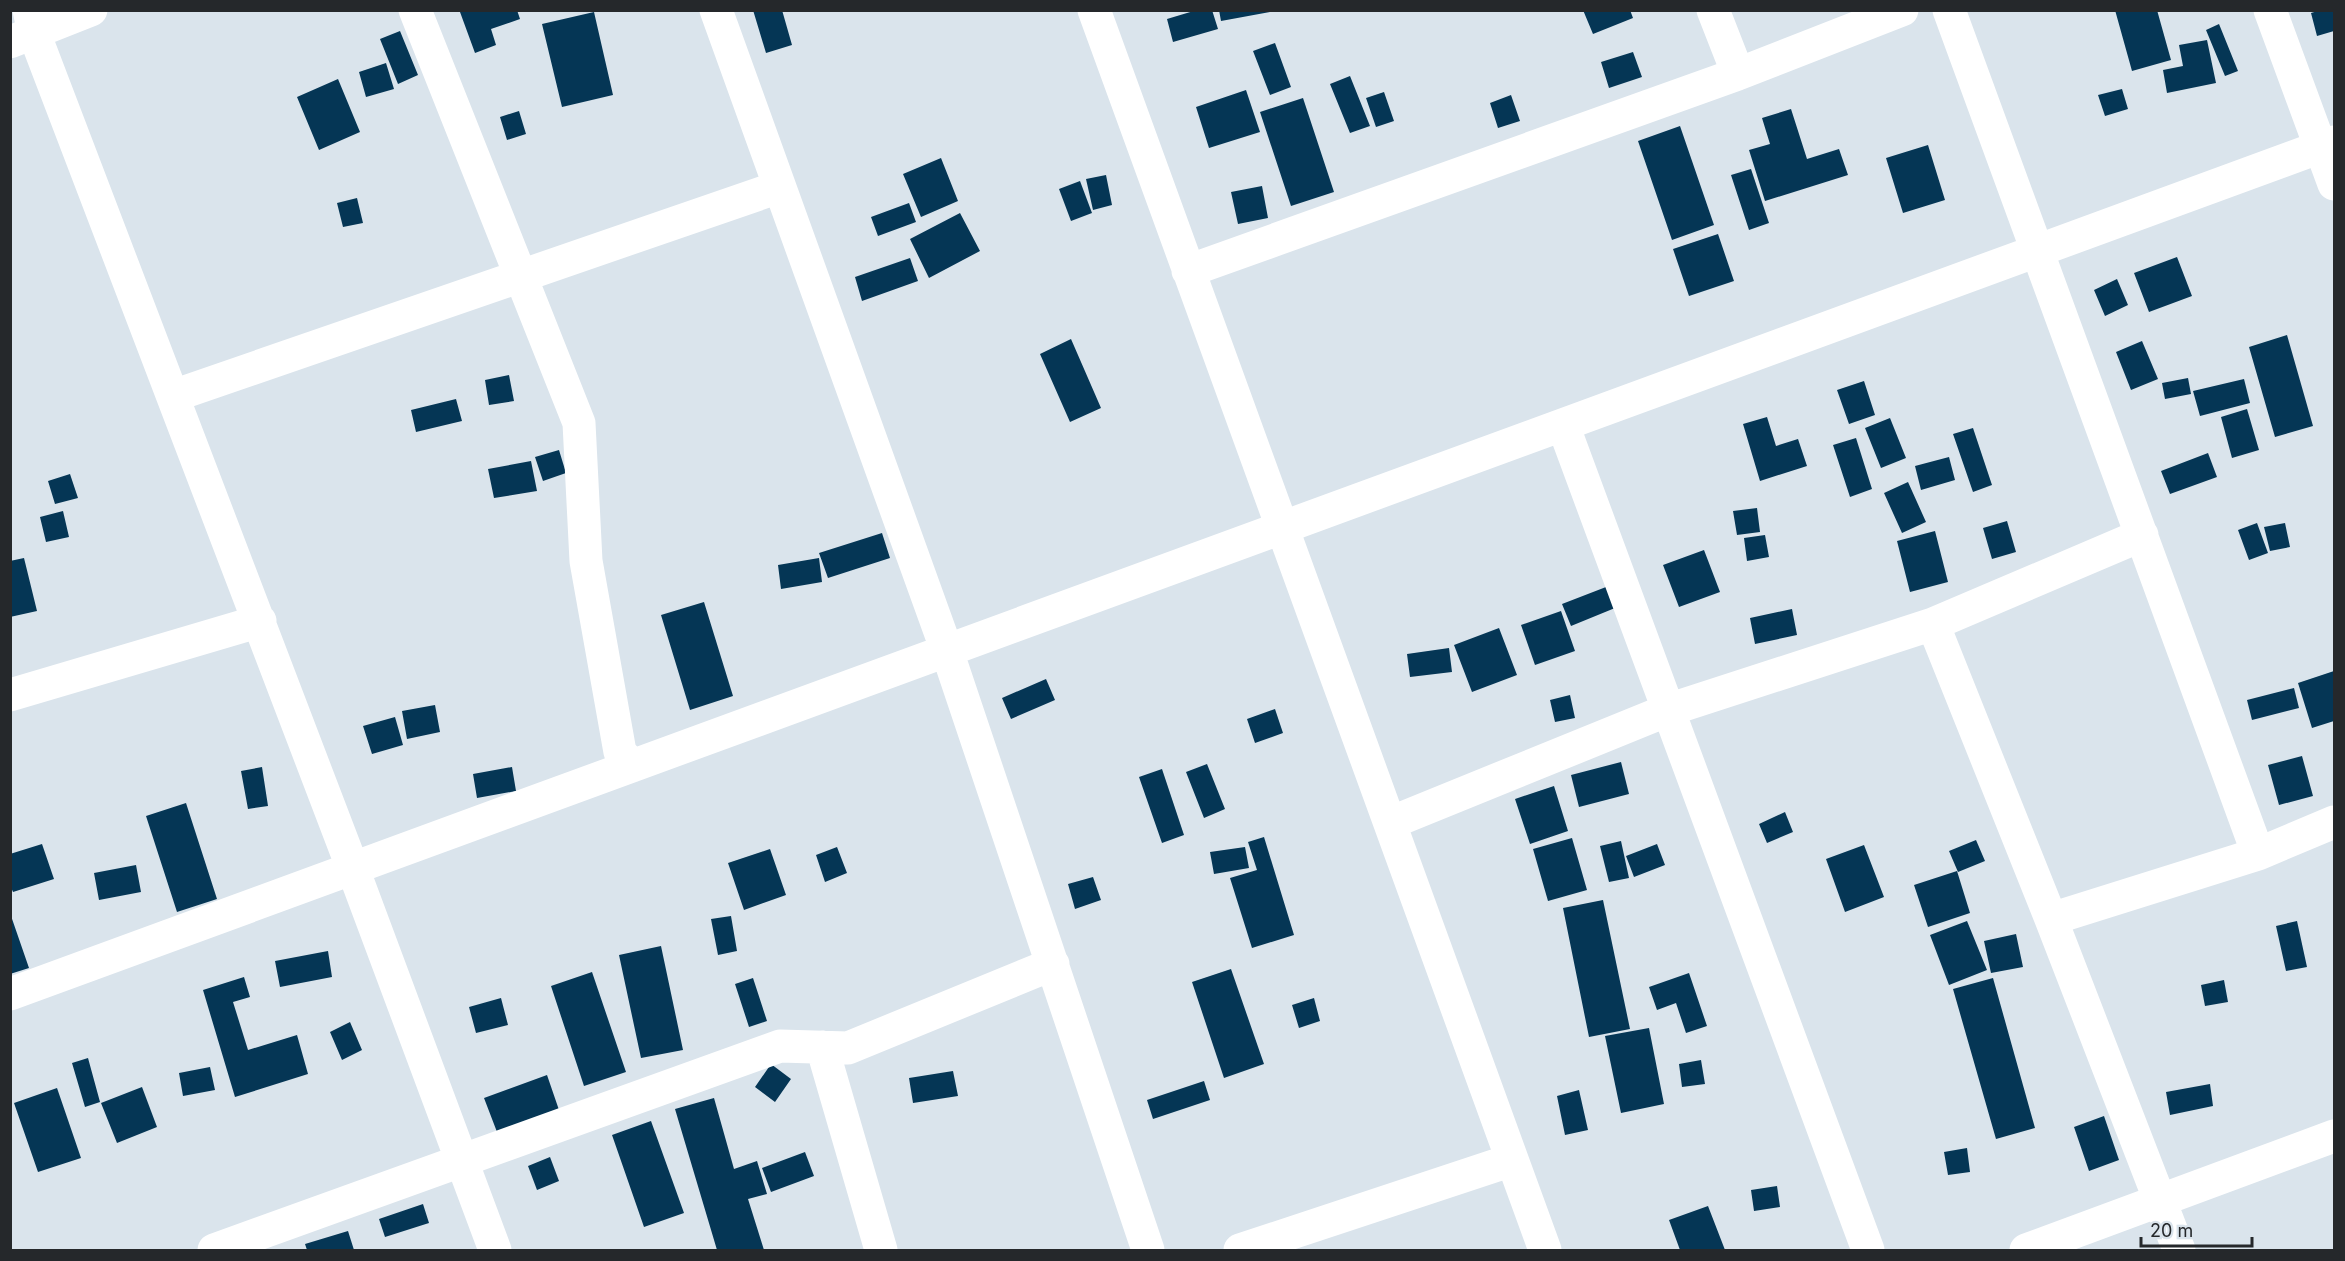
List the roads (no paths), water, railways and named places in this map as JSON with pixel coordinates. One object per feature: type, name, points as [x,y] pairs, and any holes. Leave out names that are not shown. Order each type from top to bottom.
[{"type":"street","points":[[91,10],[24,28],[173,396],[260,621],[495,1251]]},
{"type":"street","points":[[415,10],[579,423],[585,561],[620,752],[632,766]]},
{"type":"street","points":[[716,10],[947,651],[1148,1251]]},
{"type":"street","points":[[1094,10],[1545,1251]]},
{"type":"street","points":[[1713,10],[1738,74]]},
{"type":"street","points":[[1188,271],[1738,74],[1902,10]]},
{"type":"street","points":[[1949,10],[2258,854]]},
{"type":"street","points":[[2270,10],[2328,145],[2334,184]]},
{"type":"street","points":[[10,994],[2328,145]]},
{"type":"street","points":[[173,396],[779,187]]},
{"type":"street","points":[[1563,425],[1868,1251]]},
{"type":"street","points":[[1390,823],[1668,710],[1933,624],[2142,536]]},
{"type":"street","points":[[10,695],[260,621]]},
{"type":"street","points":[[1933,624],[2051,919],[2179,1251]]},
{"type":"street","points":[[2051,919],[2258,854],[2334,822]]},
{"type":"street","points":[[214,1251],[780,1046],[848,1048],[1053,964]]},
{"type":"street","points":[[822,1047],[881,1251]]},
{"type":"street","points":[[2026,1251],[2334,1136]]},
{"type":"street","points":[[1240,1251],[1512,1160]]}]
